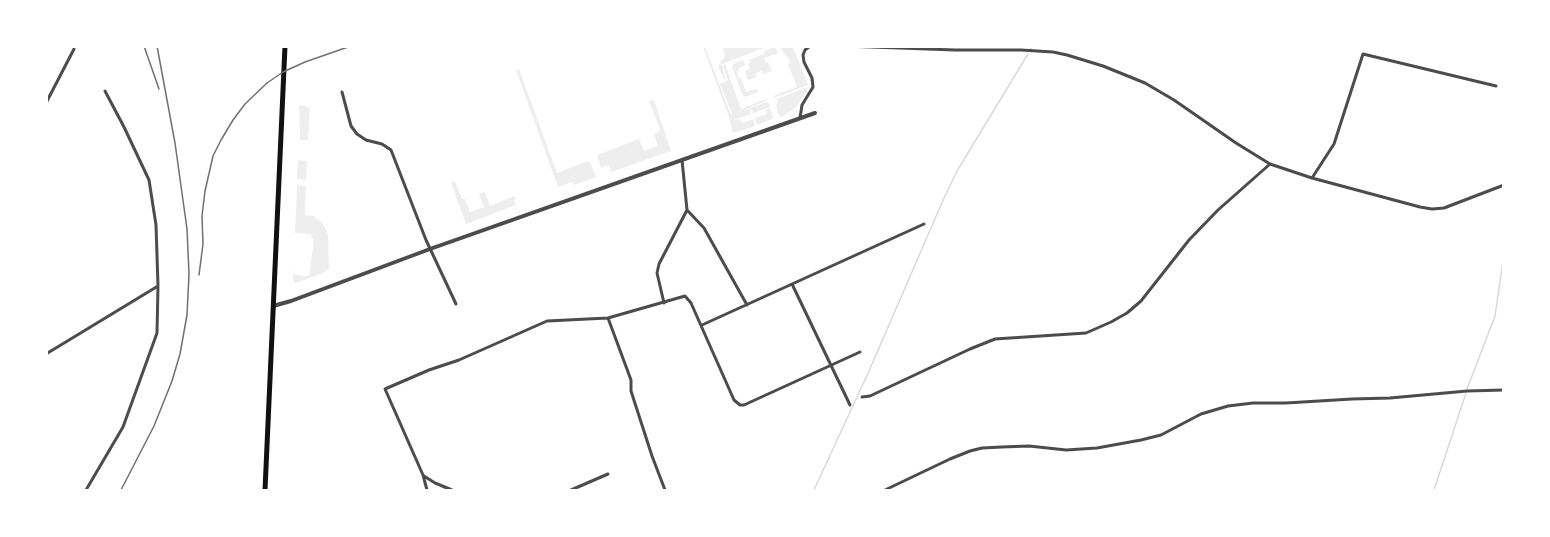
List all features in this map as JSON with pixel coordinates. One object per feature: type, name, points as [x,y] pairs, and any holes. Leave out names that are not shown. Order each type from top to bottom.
[{"type":"highway","points":[[265,490],[285,46]]},
{"type":"street","points":[[800,119],[802,105],[813,87],[803,55],[810,46]]},
{"type":"street","points":[[843,46],[1027,48],[1067,55],[1103,66],[1145,83],[1270,164],[1312,178],[1432,209],[1444,208],[1503,185]]},
{"type":"street","points":[[46,103],[74,49]]},
{"type":"street","points":[[1312,178],[1334,144],[1363,54],[1497,86]]},
{"type":"street","points":[[86,490],[123,427],[157,333],[156,225],[148,180],[105,91]]},
{"type":"street","points":[[342,92],[351,126],[357,134],[391,150],[430,249],[456,304]]},
{"type":"street","points":[[273,306],[815,113]]},
{"type":"street","points":[[664,303],[657,273],[659,264],[687,210],[682,160]]},
{"type":"street","points":[[862,397],[870,396],[995,339],[1086,333],[1127,314],[1141,301],[1196,232],[1270,164]]},
{"type":"street","points":[[687,210],[704,228],[747,305]]},
{"type":"street","points":[[701,326],[924,224]]},
{"type":"street","points":[[792,284],[850,405]]},
{"type":"street","points":[[46,354],[158,286]]},
{"type":"street","points":[[428,490],[385,389],[459,360],[547,321],[608,318],[685,296],[691,303],[734,400],[740,405],[860,352]]},
{"type":"street","points":[[608,318],[631,380],[631,391],[665,490]]},
{"type":"street","points":[[885,490],[950,459],[982,448],[1077,450],[1115,445],[1161,435],[1201,414],[1228,406],[1503,390]]},
{"type":"street","points":[[571,490],[608,474]]},
{"type":"street","points":[[423,475],[452,490]]},
{"type":"shaded area","points":[[703,47],[705,47],[731,115],[720,84],[728,80],[723,67],[725,64],[741,109],[763,100],[766,101],[735,113],[767,102],[769,104],[770,107],[753,113],[752,109],[751,114],[733,120],[740,119],[742,123],[753,119],[755,126],[733,133]]},
{"type":"shaded area","points":[[723,47],[766,47],[722,64],[724,80],[718,66],[725,56]]},
{"type":"shaded area","points":[[775,47],[778,53],[764,58],[772,71],[763,74],[762,71],[756,73],[757,77],[748,80],[745,71],[750,69],[749,60]]},
{"type":"shaded area","points":[[781,47],[793,47],[808,85],[774,98],[775,95],[797,87],[788,64],[790,63]]},
{"type":"shaded area","points":[[743,60],[745,65],[737,72],[739,78],[746,92],[757,89],[758,92],[745,97],[732,67],[733,64]]},
{"type":"shaded area","points":[[519,69],[557,173],[588,161],[596,177],[574,185],[572,182],[558,187],[516,70]]},
{"type":"shaded area","points":[[807,87],[807,91],[796,107],[782,117],[779,116],[777,99]]},
{"type":"shaded area","points":[[654,100],[671,151],[611,172],[609,165],[601,168],[597,155],[639,139],[644,151],[658,146],[654,134],[660,129],[649,101]]},
{"type":"shaded area","points":[[301,105],[310,108],[308,140],[300,140],[299,107]]},
{"type":"shaded area","points":[[770,108],[772,119],[757,125],[755,118],[767,114],[765,110]]},
{"type":"shaded area","points":[[298,160],[307,161],[306,180],[297,179]]},
{"type":"shaded area","points":[[455,181],[470,212],[484,207],[479,194],[485,192],[490,206],[515,196],[516,205],[466,224],[451,183]]},
{"type":"shaded area","points":[[297,185],[306,186],[305,215],[314,216],[323,224],[328,234],[329,269],[295,283],[294,268],[295,275],[309,276],[314,239],[311,234],[295,233]]},
{"type":"waterway","points":[[814,490],[957,171],[1028,54]]},
{"type":"waterway","points":[[1467,389],[1495,316],[1504,254]]},
{"type":"waterway","points":[[1434,490],[1466,393]]},
{"type":"railway","points":[[144,46],[159,89]]},
{"type":"railway","points":[[121,490],[154,426],[172,381],[180,354],[187,315],[189,274],[187,229],[175,143],[157,46]]},
{"type":"railway","points":[[199,275],[205,191],[213,156],[233,120],[245,104],[267,83],[283,72],[351,46]]}]
